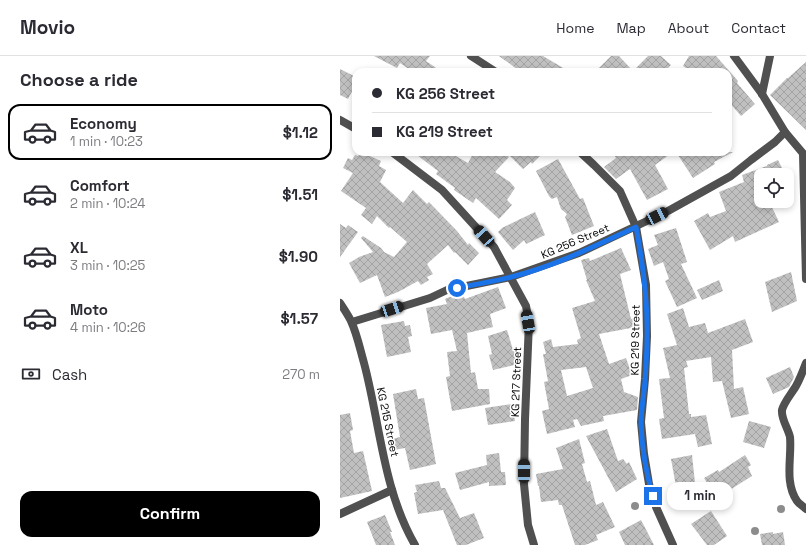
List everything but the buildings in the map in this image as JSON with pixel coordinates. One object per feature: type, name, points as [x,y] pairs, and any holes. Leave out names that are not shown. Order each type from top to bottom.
[{"type":"street","points":[[472,56],[490,68]]},
{"type":"street","points":[[734,56],[762,94],[785,132],[804,155],[806,279]]},
{"type":"street","points":[[762,94],[770,56]]},
{"type":"street","points":[[340,120],[352,127]]},
{"type":"street","name":"KG 256 Street","points":[[352,322],[430,298],[447,290],[511,277],[579,253],[636,227],[731,176],[775,142],[785,132]]},
{"type":"street","name":"KG 217 Street","points":[[397,156],[442,190],[494,247],[526,306],[528,322],[524,484],[528,526],[534,545]]},
{"type":"street","name":"KG 219 Street","points":[[584,156],[620,191],[636,227],[646,285],[647,343],[641,422],[644,454],[649,484],[656,507],[673,545]]},
{"type":"street","name":"KG 215 Street","points":[[340,303],[352,322],[369,382],[392,490],[407,532],[415,545]]},
{"type":"street","points":[[806,363],[798,384],[782,410],[783,419],[790,437],[790,476],[792,490],[797,502],[806,509]]},
{"type":"street","points":[[340,514],[392,490]]},
{"type":"route","points":[[457,288],[511,277],[539,268],[579,253],[636,227],[646,285],[647,336],[641,422],[644,454],[649,484],[653,496]]}]
